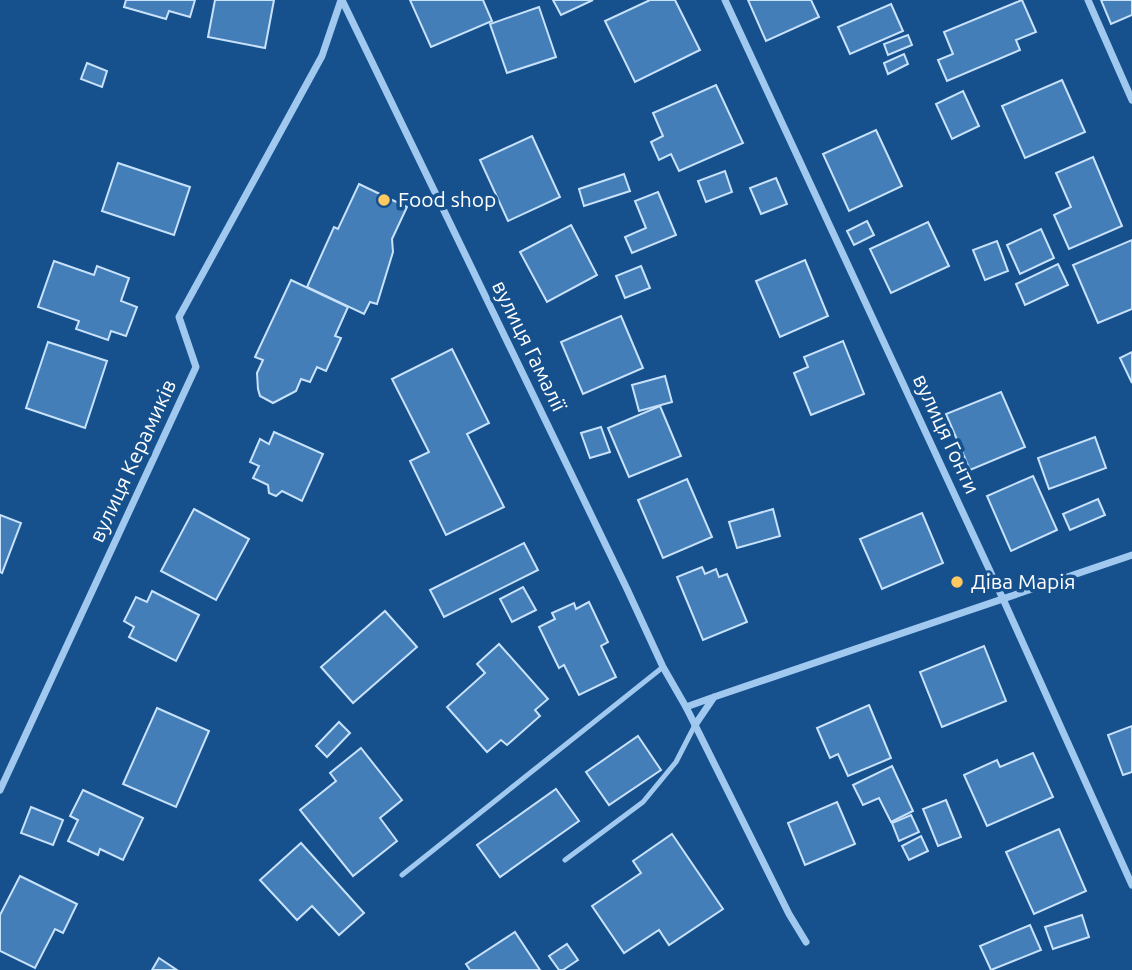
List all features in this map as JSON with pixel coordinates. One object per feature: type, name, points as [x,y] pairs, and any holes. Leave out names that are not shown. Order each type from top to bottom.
[{"type":"street","name":"вулиця Гамалії","points":[[341,0],[663,667],[695,724],[789,914],[806,942]]},
{"type":"street","name":"вулиця Керамиків","points":[[0,790],[196,367],[179,317],[322,56],[341,0]]},
{"type":"street","name":"вулиця Гонти","points":[[725,0],[1003,599],[1132,885]]},
{"type":"street","points":[[1088,0],[1132,100]]},
{"type":"street","points":[[686,707],[1132,555]]},
{"type":"street","points":[[695,724],[714,697]]},
{"type":"lane","points":[[402,875],[663,667]]},
{"type":"lane","points":[[565,860],[643,802],[676,762],[695,724]]},
{"type":"building","points":[[126,0],[195,0],[190,17],[169,11],[166,19],[124,7]]},
{"type":"building","points":[[215,0],[274,0],[265,48],[208,37]]},
{"type":"building","points":[[410,0],[483,0],[492,21],[431,47]]},
{"type":"building","points":[[553,0],[593,0],[561,15]]},
{"type":"building","points":[[650,0],[675,0],[700,50],[635,82],[605,21]]},
{"type":"building","points":[[748,0],[811,0],[819,17],[766,41]]},
{"type":"building","points":[[1022,0],[1036,32],[1016,40],[1020,50],[947,81],[938,60],[953,54],[944,32]]},
{"type":"building","points":[[1101,0],[1132,0],[1132,15],[1111,24]]},
{"type":"building","points":[[891,4],[903,31],[850,54],[838,27]]},
{"type":"building","points":[[539,7],[556,57],[507,73],[490,24]]},
{"type":"building","points":[[908,35],[912,45],[888,55],[884,44]]},
{"type":"building","points":[[904,54],[908,64],[888,74],[884,63]]},
{"type":"building","points":[[87,63],[107,71],[102,87],[81,79]]},
{"type":"building","points":[[1062,80],[1085,132],[1025,158],[1002,106]]},
{"type":"building","points":[[716,85],[743,143],[679,171],[671,154],[659,160],[651,142],[663,136],[653,113]]},
{"type":"building","points":[[963,91],[979,126],[952,139],[936,104]]},
{"type":"building","points":[[876,130],[902,186],[849,211],[823,154]]},
{"type":"building","points":[[532,136],[560,197],[508,221],[480,160]]},
{"type":"building","points":[[1093,157],[1122,226],[1069,249],[1054,215],[1071,207],[1056,173]]},
{"type":"building","points":[[118,163],[190,187],[174,235],[102,211]]},
{"type":"building","points":[[725,171],[732,192],[706,202],[698,181]]},
{"type":"building","points":[[624,174],[630,191],[584,206],[579,189]]},
{"type":"building","points":[[776,178],[787,204],[761,214],[750,188]]},
{"type":"building","points":[[359,184],[407,207],[392,239],[393,252],[377,304],[370,302],[364,314],[307,287],[334,227],[338,229]]},
{"type":"building","points":[[658,192],[676,235],[632,253],[625,237],[646,228],[635,201]]},
{"type":"building","points":[[867,221],[874,235],[854,245],[847,231]]},
{"type":"building","points":[[928,222],[949,266],[891,293],[870,249]]},
{"type":"building","points":[[571,225],[597,275],[547,302],[520,252]]},
{"type":"building","points":[[1041,229],[1054,258],[1020,274],[1007,245]]},
{"type":"building","points":[[1132,240],[1132,309],[1098,323],[1073,265]]},
{"type":"building","points":[[997,241],[1008,271],[985,280],[973,250]]},
{"type":"building","points":[[805,260],[828,316],[780,337],[756,281]]},
{"type":"building","points":[[54,261],[94,275],[97,266],[129,278],[121,301],[137,307],[126,336],[111,331],[108,340],[76,329],[79,321],[38,307]]},
{"type":"building","points":[[1058,264],[1068,285],[1025,305],[1016,284]]},
{"type":"building","points":[[641,266],[650,288],[625,298],[616,276]]},
{"type":"building","points":[[291,280],[348,307],[335,336],[341,338],[326,371],[317,367],[310,382],[301,379],[296,391],[273,403],[260,396],[257,373],[263,360],[255,357]]},
{"type":"building","points":[[621,316],[643,368],[583,394],[561,342]]},
{"type":"building","points":[[843,341],[864,394],[811,415],[794,373],[808,367],[804,357]]},
{"type":"building","points":[[48,342],[107,361],[85,428],[26,408]]},
{"type":"building","points":[[452,349],[489,423],[467,434],[504,507],[446,535],[410,461],[429,452],[392,379]]},
{"type":"building","points":[[1132,352],[1132,383],[1120,358]]},
{"type":"building","points":[[665,376],[672,402],[639,411],[632,385]]},
{"type":"building","points":[[1001,392],[1025,447],[970,470],[946,414]]},
{"type":"building","points":[[660,406],[681,456],[629,477],[608,428]]},
{"type":"building","points":[[601,427],[610,452],[590,458],[581,433]]},
{"type":"building","points":[[274,432],[323,454],[302,501],[282,491],[276,496],[269,493],[268,485],[253,478],[259,466],[250,462],[260,439],[269,444]]},
{"type":"building","points":[[1095,437],[1106,468],[1049,489],[1038,458]]},
{"type":"building","points":[[1033,476],[1057,530],[1011,551],[987,496]]},
{"type":"building","points":[[687,479],[712,537],[663,558],[638,500]]},
{"type":"building","points":[[1098,499],[1105,515],[1070,530],[1063,514]]},
{"type":"building","points":[[194,509],[249,539],[216,600],[161,571]]},
{"type":"building","points":[[773,509],[780,536],[737,548],[729,522]]},
{"type":"building","points":[[922,513],[943,563],[882,589],[860,539]]},
{"type":"building","points":[[0,515],[21,523],[2,573],[0,572]]},
{"type":"building","points":[[524,543],[538,570],[444,617],[430,590]]},
{"type":"building","points":[[702,567],[705,574],[716,569],[719,577],[727,574],[747,622],[703,640],[677,577]]},
{"type":"building","points":[[523,587],[536,610],[512,622],[500,599]]},
{"type":"building","points":[[152,591],[199,615],[176,661],[129,637],[134,627],[124,621],[136,597],[147,602]]},
{"type":"building","points":[[589,602],[608,642],[601,646],[616,677],[579,695],[564,665],[559,668],[539,627],[555,619],[552,613],[574,603],[576,609]]},
{"type":"building","points":[[385,611],[417,647],[353,703],[321,667]]},
{"type":"building","points":[[499,644],[548,699],[535,710],[540,716],[507,745],[501,740],[487,752],[447,707],[485,673],[477,664]]},
{"type":"building","points":[[984,646],[1006,701],[942,727],[920,672]]},
{"type":"building","points":[[869,705],[891,758],[848,776],[838,754],[830,758],[817,728]]},
{"type":"building","points":[[157,708],[209,731],[176,807],[123,784]]},
{"type":"building","points":[[339,722],[350,733],[327,757],[316,746]]},
{"type":"building","points":[[1132,726],[1132,772],[1123,775],[1108,735]]},
{"type":"building","points":[[638,736],[661,770],[609,805],[586,772]]},
{"type":"building","points":[[361,748],[402,800],[380,818],[397,841],[353,876],[300,810],[336,781],[330,773]]},
{"type":"building","points":[[1033,753],[1053,797],[987,826],[964,775],[997,760],[1000,767]]},
{"type":"building","points":[[892,766],[913,811],[891,822],[879,798],[863,805],[853,785]]},
{"type":"building","points":[[556,789],[579,821],[500,877],[477,845]]},
{"type":"building","points":[[83,790],[143,818],[123,860],[100,849],[98,855],[68,841],[78,820],[70,816]]},
{"type":"building","points":[[946,800],[961,837],[938,846],[923,809]]},
{"type":"building","points":[[837,802],[855,844],[805,865],[788,823]]},
{"type":"building","points":[[31,807],[63,820],[53,845],[21,833]]},
{"type":"building","points":[[911,815],[919,832],[899,841],[892,823]]},
{"type":"building","points":[[1059,829],[1086,891],[1034,914],[1006,852]]},
{"type":"building","points":[[672,834],[723,909],[669,945],[659,930],[624,953],[592,906],[641,873],[633,861]]},
{"type":"building","points":[[921,836],[928,851],[909,860],[902,846]]},
{"type":"building","points":[[301,843],[364,913],[339,935],[312,906],[297,920],[260,880]]},
{"type":"building","points":[[20,876],[77,904],[63,933],[55,929],[35,968],[0,951],[0,915]]},
{"type":"building","points":[[1082,915],[1089,937],[1053,949],[1045,927]]},
{"type":"building","points":[[1030,925],[1041,950],[991,970],[980,946]]},
{"type":"building","points":[[515,932],[540,970],[470,970],[466,964]]},
{"type":"building","points":[[567,944],[578,960],[559,970],[549,956]]},
{"type":"building","points":[[159,958],[177,970],[152,970]]},
{"type":"place","name":"Food shop","points":[[384,200]]},
{"type":"place","name":"Діва Марія","points":[[957,582]]}]
